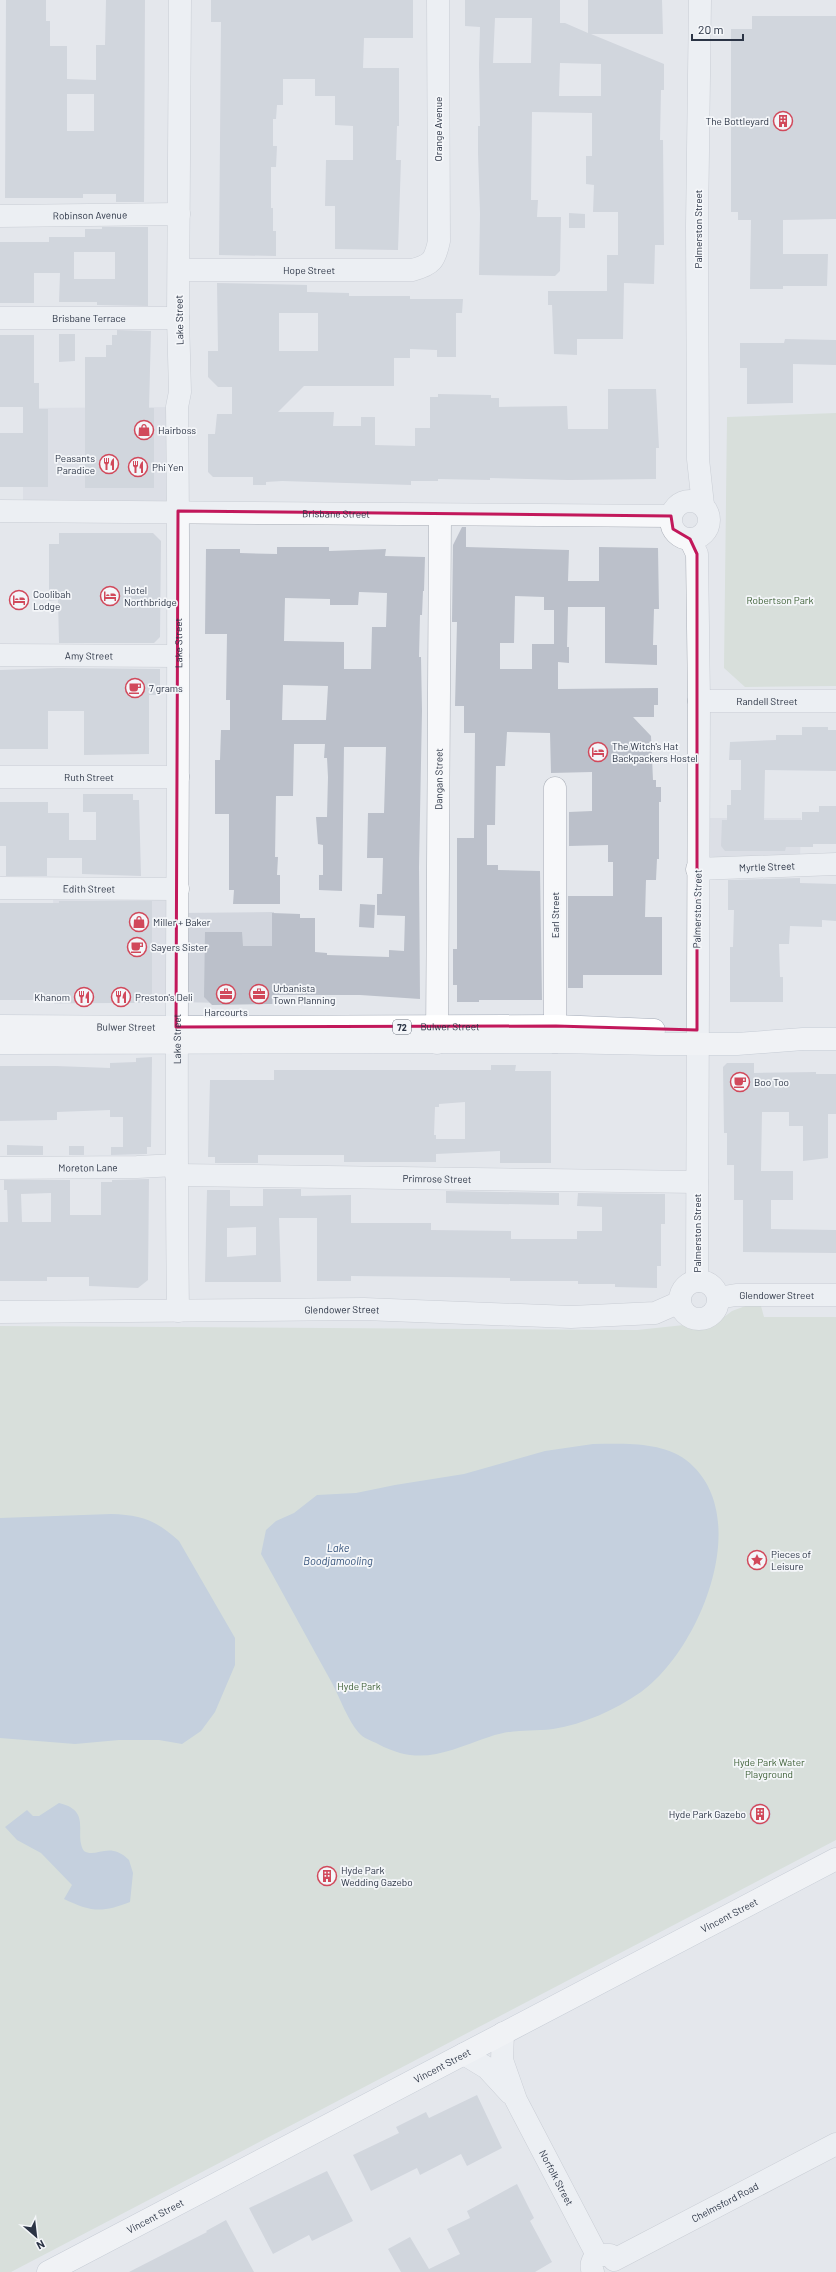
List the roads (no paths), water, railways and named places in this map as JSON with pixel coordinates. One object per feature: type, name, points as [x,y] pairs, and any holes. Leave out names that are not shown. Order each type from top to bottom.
[{"type":"main road","name":"Bulwer Street","points":[[0,1026],[176,1035]]},
{"type":"main road","name":"Bulwer Street","points":[[0,1043],[176,1035],[555,1034],[697,1037],[737,1044],[803,1039],[836,1039]]},
{"type":"main road","name":"Vincent Street","points":[[58,2270],[503,2033],[836,1859]]},
{"type":"street","name":"Lake Street","points":[[178,1311],[176,1035],[178,889],[177,407],[180,392],[178,318],[180,0]]},
{"type":"street","name":"Orange Avenue","points":[[435,258],[439,241],[438,0]]},
{"type":"street","name":"Palmerston Street","points":[[687,508],[698,458],[697,226],[700,0]]},
{"type":"street","name":"Robinson Avenue","points":[[0,216],[179,214]]},
{"type":"street","name":"Hope Street","points":[[179,270],[412,270],[424,267],[435,258]]},
{"type":"street","name":"Brisbane Terrace","points":[[0,318],[178,318]]},
{"type":"street","name":"Brisbane Street","points":[[0,511],[178,511],[440,515],[687,508]]},
{"type":"street","points":[[687,508],[709,517],[707,530],[696,538],[690,539],[683,538],[674,529],[687,508]]},
{"type":"street","name":"Dangan Street","points":[[437,1034],[440,515]]},
{"type":"street","name":"Palmerston Street","points":[[690,539],[697,554],[699,701],[697,1281]]},
{"type":"street","name":"Amy Street","points":[[0,655],[178,656]]},
{"type":"street","name":"Randell Street","points":[[699,701],[836,701]]},
{"type":"street","name":"Ruth Street","points":[[0,777],[178,777]]},
{"type":"street","name":"Earl Street","points":[[555,788],[555,1034]]},
{"type":"street","name":"Myrtle Street","points":[[698,869],[836,864]]},
{"type":"street","name":"Edith Street","points":[[0,888],[178,889]]},
{"type":"street","name":"Moreton Lane","points":[[0,1168],[138,1167],[176,1170]]},
{"type":"street","name":"Primrose Street","points":[[176,1170],[697,1182]]},
{"type":"street","points":[[697,1281],[706,1282],[713,1286],[718,1298],[714,1311],[701,1318],[687,1314],[680,1302],[683,1289],[689,1283],[697,1281]]},
{"type":"street","name":"Glendower Street","points":[[718,1298],[736,1295],[836,1295]]},
{"type":"street","name":"Glendower Street","points":[[0,1312],[364,1308],[571,1317],[655,1313],[680,1302]]},
{"type":"street","name":"Norfolk Street","points":[[503,2033],[502,2060],[516,2100],[600,2267]]},
{"type":"street","name":"Norfolk Street","points":[[464,2054],[487,2068],[516,2100]]},
{"type":"street","name":"Chelmsford Road","points":[[600,2267],[836,2144]]},
{"type":"water","name":"Lake Boodjamooling","points":[[593,1444],[641,1445],[665,1449],[676,1454],[686,1460],[707,1484],[717,1513],[718,1546],[712,1580],[700,1614],[683,1646],[663,1672],[641,1692],[621,1705],[588,1720],[565,1727],[507,1732],[447,1751],[421,1756],[408,1755],[393,1751],[361,1735],[348,1716],[332,1683],[261,1554],[266,1530],[276,1521],[294,1513],[317,1495],[356,1493],[464,1474],[545,1451]]},
{"type":"water","points":[[111,1514],[140,1517],[148,1520],[163,1528],[179,1541],[235,1638],[235,1665],[215,1712],[201,1731],[182,1744],[159,1740],[119,1740],[75,1744],[0,1738],[0,1518]]},
{"type":"water","points":[[59,1803],[76,1811],[79,1817],[81,1844],[84,1851],[93,1853],[109,1850],[115,1851],[122,1854],[129,1860],[133,1873],[130,1902],[112,1908],[97,1910],[89,1909],[64,1899],[72,1885],[41,1853],[17,1840],[5,1827],[27,1810],[33,1816],[39,1816]]},
{"type":"place","name":"The Bottleyard","points":[[783,121]]},
{"type":"place","name":"Hairboss","points":[[144,430]]},
{"type":"place","name":"Peasants Paradice","points":[[109,464]]},
{"type":"place","name":"Phi Yen","points":[[138,467]]},
{"type":"place","name":"Hotel Northbridge","points":[[110,596]]},
{"type":"place","name":"Coolibah Lodge","points":[[19,600]]},
{"type":"place","name":"7 grams","points":[[135,688]]},
{"type":"place","name":"The Witch's Hat Backpackers Hostel","points":[[598,752]]},
{"type":"place","name":"Miller + Baker","points":[[139,922]]},
{"type":"place","name":"Sayers Sister","points":[[137,947]]},
{"type":"place","name":"Harcourts","points":[[226,994]]},
{"type":"place","name":"Urbanista Town Planning","points":[[259,994]]},
{"type":"place","name":"Khanom","points":[[84,997]]},
{"type":"place","name":"Preston's Deli","points":[[121,997]]},
{"type":"place","name":"Boo Too","points":[[740,1082]]},
{"type":"place","name":"Pieces of Leisure","points":[[757,1560]]},
{"type":"place","name":"Hyde Park Gazebo","points":[[760,1814]]},
{"type":"place","name":"Hyde Park Wedding Gazebo","points":[[327,1876]]},
{"type":"park label","name":"Robertson Park","points":[[780,600]]},
{"type":"park label","name":"Hyde Park","points":[[359,1686]]},
{"type":"park label","name":"Hyde Park Water Playground","points":[[769,1768]]}]
